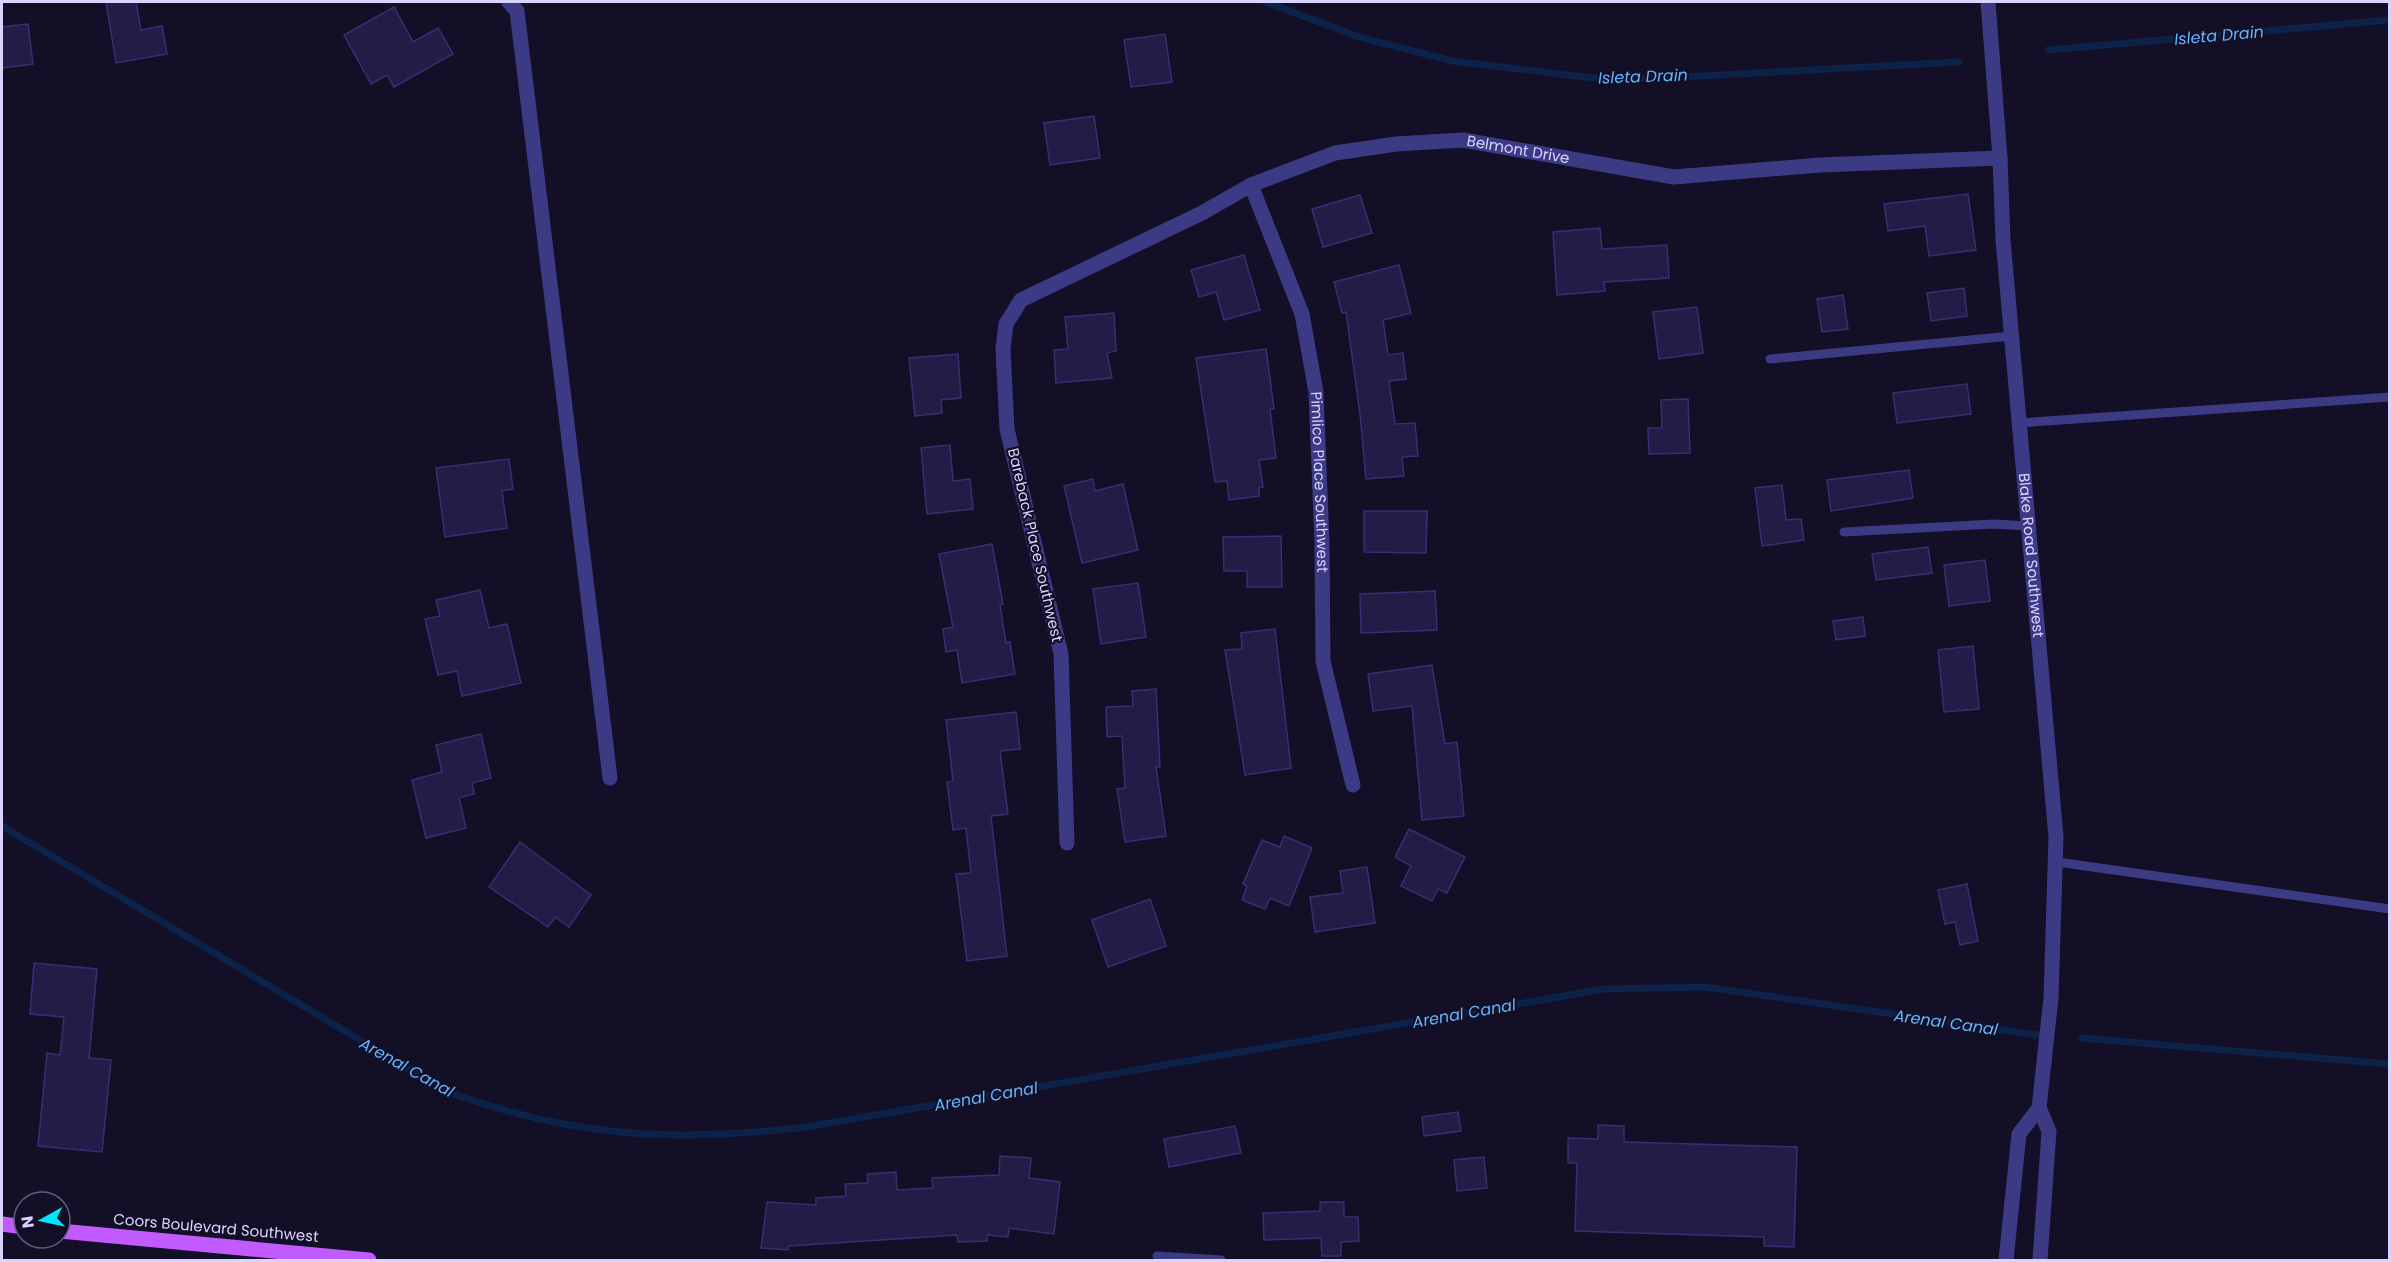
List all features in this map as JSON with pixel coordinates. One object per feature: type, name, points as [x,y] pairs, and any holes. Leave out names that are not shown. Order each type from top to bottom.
[{"type":"main road","name":"Coors Boulevard Southwest","points":[[72,1232],[303,1258],[369,1260]]},
{"type":"street","points":[[509,2],[517,11],[610,778]]},
{"type":"street","name":"Blake Road Southwest","points":[[1988,2],[2012,336],[2056,862],[2051,998],[2039,1108],[2049,1131],[2040,1260]]},
{"type":"street","name":"Belmont Drive","points":[[1064,278],[1202,213],[1251,184],[1335,153],[1396,144],[1463,140],[1674,177],[1820,165],[2000,159]]},
{"type":"street","name":"Pimlico Place Southwest","points":[[1251,184],[1302,314],[1316,392],[1322,543],[1323,661],[1353,785]]},
{"type":"street","name":"Bareback Place Southwest","points":[[1064,278],[1021,300],[1006,324],[1003,349],[1007,429],[1061,654],[1067,843]]},
{"type":"street","points":[[2006,1260],[2019,1134],[2039,1108]]},
{"type":"lane","points":[[1770,359],[2012,336]]},
{"type":"lane","points":[[2019,423],[2390,397]]},
{"type":"lane","points":[[1844,532],[1994,524],[2029,526]]},
{"type":"lane","points":[[2056,862],[2390,909]]},
{"type":"lane","points":[[1157,1256],[1221,1260]]},
{"type":"building","points":[[106,2],[136,2],[141,30],[162,26],[167,54],[116,63]]},
{"type":"building","points":[[394,7],[413,42],[438,28],[453,54],[394,87],[387,75],[371,84],[344,35]]},
{"type":"building","points":[[28,24],[33,64],[2,68],[2,27]]},
{"type":"building","points":[[1165,34],[1172,82],[1131,87],[1124,40]]},
{"type":"building","points":[[1094,116],[1100,158],[1050,165],[1044,123]]},
{"type":"building","points":[[1968,194],[1976,250],[1929,256],[1925,226],[1888,231],[1884,204]]},
{"type":"building","points":[[1360,195],[1372,233],[1323,247],[1312,209]]},
{"type":"building","points":[[1600,228],[1602,249],[1667,245],[1669,278],[1604,282],[1605,291],[1557,295],[1553,232]]},
{"type":"building","points":[[1244,255],[1260,310],[1224,320],[1216,292],[1199,297],[1191,270]]},
{"type":"building","points":[[1399,265],[1411,313],[1383,320],[1388,355],[1403,353],[1406,379],[1389,381],[1395,424],[1415,423],[1418,456],[1402,457],[1404,476],[1366,479],[1346,312],[1342,313],[1334,282]]},
{"type":"building","points":[[1964,288],[1967,316],[1931,321],[1927,293]]},
{"type":"building","points":[[1843,295],[1848,329],[1822,332],[1817,299]]},
{"type":"building","points":[[1697,307],[1703,353],[1659,359],[1653,312]]},
{"type":"building","points":[[1114,313],[1116,351],[1107,353],[1112,378],[1056,383],[1054,350],[1068,349],[1065,317]]},
{"type":"building","points":[[1266,349],[1274,409],[1270,409],[1276,458],[1259,460],[1263,487],[1259,488],[1259,496],[1229,500],[1227,481],[1215,482],[1196,358]]},
{"type":"building","points":[[958,354],[961,398],[941,400],[942,413],[915,416],[909,358]]},
{"type":"building","points":[[1967,384],[1971,414],[1897,423],[1893,393]]},
{"type":"building","points":[[1688,399],[1690,453],[1649,454],[1648,428],[1662,428],[1661,400]]},
{"type":"building","points":[[950,445],[953,481],[970,479],[973,509],[927,514],[921,448]]},
{"type":"building","points":[[509,459],[513,489],[502,491],[507,528],[445,537],[436,468]]},
{"type":"building","points":[[1909,470],[1913,498],[1831,511],[1827,480]]},
{"type":"building","points":[[1093,479],[1095,491],[1123,484],[1138,550],[1082,563],[1064,486]]},
{"type":"building","points":[[1782,485],[1786,520],[1801,519],[1804,540],[1762,546],[1755,488]]},
{"type":"building","points":[[1364,511],[1427,511],[1426,553],[1364,552]]},
{"type":"building","points":[[1281,536],[1282,587],[1247,587],[1247,571],[1224,571],[1223,537]]},
{"type":"building","points":[[992,544],[1003,604],[1000,605],[1006,643],[1010,642],[1015,674],[962,683],[957,650],[946,652],[943,629],[953,627],[939,554]]},
{"type":"building","points":[[1928,547],[1932,573],[1876,580],[1872,554]]},
{"type":"building","points":[[1985,560],[1990,601],[1949,606],[1944,565]]},
{"type":"building","points":[[1138,583],[1146,637],[1101,644],[1093,589]]},
{"type":"building","points":[[480,590],[489,628],[507,624],[521,683],[462,696],[457,671],[438,675],[425,619],[440,616],[436,600]]},
{"type":"building","points":[[1435,591],[1437,630],[1361,633],[1360,594]]},
{"type":"building","points":[[1863,617],[1865,636],[1836,640],[1833,621]]},
{"type":"building","points":[[1275,629],[1291,768],[1245,775],[1225,650],[1242,649],[1241,633]]},
{"type":"building","points":[[1973,646],[1979,709],[1944,712],[1938,650]]},
{"type":"building","points":[[1432,665],[1445,744],[1457,742],[1464,816],[1422,820],[1412,706],[1373,711],[1368,674]]},
{"type":"building","points":[[1156,689],[1160,767],[1156,767],[1166,836],[1125,842],[1117,789],[1125,788],[1122,736],[1107,737],[1106,707],[1133,706],[1132,691]]},
{"type":"building","points":[[1016,712],[1020,749],[1000,751],[1008,814],[991,816],[1007,956],[967,961],[956,874],[971,873],[966,828],[953,830],[947,782],[953,781],[946,720]]},
{"type":"building","points":[[481,734],[491,778],[472,783],[474,794],[459,798],[466,828],[426,838],[412,780],[442,772],[436,745]]},
{"type":"building","points":[[1409,829],[1465,857],[1447,893],[1438,889],[1432,901],[1401,886],[1411,866],[1395,857]]},
{"type":"building","points":[[1284,836],[1312,848],[1289,906],[1270,898],[1265,909],[1242,900],[1247,886],[1243,884],[1262,840],[1280,847]]},
{"type":"building","points":[[520,842],[591,895],[569,927],[555,917],[548,927],[489,887]]},
{"type":"building","points":[[1367,867],[1375,923],[1315,932],[1310,897],[1343,893],[1340,871]]},
{"type":"building","points":[[1967,884],[1978,941],[1960,945],[1955,922],[1945,924],[1938,890]]},
{"type":"building","points":[[1150,899],[1166,946],[1108,967],[1092,920]]},
{"type":"building","points":[[34,963],[97,969],[89,1058],[111,1060],[102,1152],[38,1146],[47,1053],[60,1055],[64,1017],[30,1014]]},
{"type":"building","points":[[1458,1112],[1461,1131],[1424,1136],[1422,1117]]},
{"type":"building","points":[[1598,1125],[1624,1126],[1624,1142],[1797,1147],[1794,1247],[1764,1246],[1764,1237],[1575,1231],[1577,1163],[1568,1163],[1568,1138],[1598,1139]]},
{"type":"building","points":[[1235,1126],[1241,1153],[1169,1167],[1164,1139]]},
{"type":"building","points":[[1000,1156],[1031,1158],[1029,1178],[1060,1182],[1054,1234],[1009,1228],[1008,1237],[987,1235],[987,1241],[958,1242],[957,1235],[789,1246],[788,1250],[761,1248],[767,1202],[816,1205],[816,1198],[846,1196],[845,1184],[868,1183],[867,1174],[896,1172],[897,1190],[933,1188],[932,1178],[999,1175]]},
{"type":"building","points":[[1484,1157],[1487,1188],[1457,1191],[1454,1160]]},
{"type":"building","points":[[1320,1202],[1344,1202],[1344,1217],[1358,1217],[1359,1241],[1341,1242],[1341,1256],[1322,1256],[1321,1238],[1264,1240],[1263,1213],[1320,1211]]},
{"type":"waterway","name":"Isleta Drain","points":[[1266,2],[1359,37],[1452,61],[1601,79],[1665,78],[1959,62]]},
{"type":"waterway","name":"Isleta Drain","points":[[2048,50],[2390,20]]},
{"type":"waterway","name":"Arenal Canal","points":[[2,826],[445,1091],[536,1118],[580,1127],[623,1132],[711,1135],[806,1127],[1604,989],[1705,987],[2039,1035]]},
{"type":"waterway","name":"Arenal Canal","points":[[2082,1038],[2390,1064]]}]
